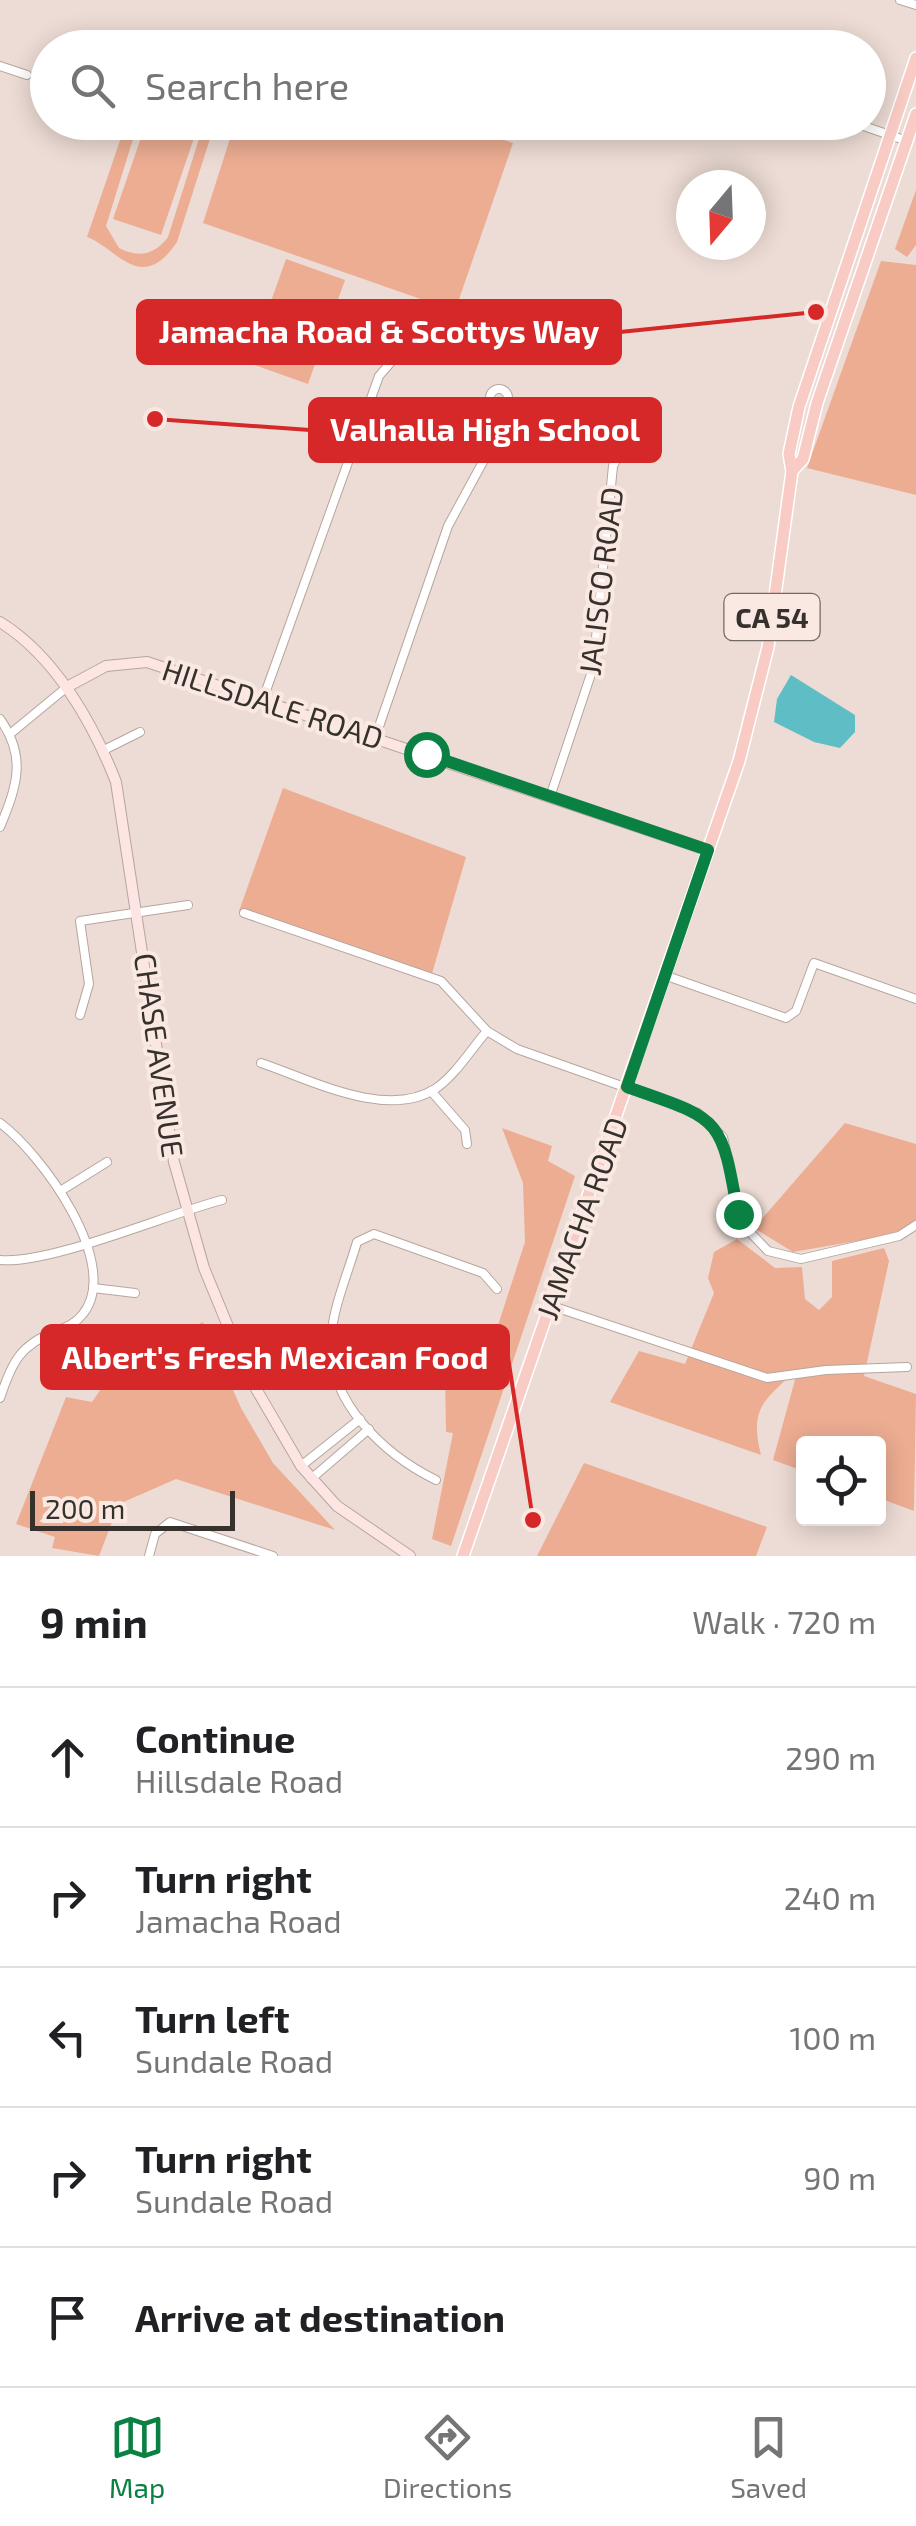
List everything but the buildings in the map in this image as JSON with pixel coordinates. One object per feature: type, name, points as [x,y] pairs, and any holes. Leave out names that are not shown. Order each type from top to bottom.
[{"type":"main road","name":"JAMACHA ROAD","points":[[463,1556],[756,702],[792,472],[789,454],[800,407],[916,58]]},
{"type":"main road","name":"JAMACHA ROAD","points":[[792,472],[802,458],[916,114]]},
{"type":"main road","points":[[843,278],[862,268]]},
{"type":"main road","name":"CHASE AVENUE","points":[[0,622],[20,634],[66,687],[104,750],[127,830],[169,1130],[185,1210],[248,1375],[311,1478],[356,1521],[410,1556]]},
{"type":"main road","name":"HILLSDALE ROAD","points":[[66,687],[106,666],[148,662],[708,850]]},
{"type":"street","points":[[900,0],[916,6]]},
{"type":"street","points":[[0,66],[27,75]]},
{"type":"street","points":[[888,136],[907,141]]},
{"type":"street","points":[[263,699],[379,376],[392,361]]},
{"type":"street","points":[[375,738],[448,526],[484,458],[499,407]]},
{"type":"street","name":"JALISCO ROAD","points":[[550,797],[593,668],[613,466],[621,450],[643,430]]},
{"type":"street","points":[[10,734],[66,687]]},
{"type":"street","points":[[0,719],[10,734],[20,769],[0,826]]},
{"type":"street","points":[[104,750],[140,732]]},
{"type":"street","points":[[80,1015],[90,984],[80,922],[188,904]]},
{"type":"street","points":[[244,913],[442,981],[488,1030],[517,1050],[698,1113],[717,1129],[727,1150],[742,1224],[768,1251],[801,1259],[899,1236],[916,1225]]},
{"type":"street","points":[[664,975],[786,1018],[799,1006],[814,963],[916,999]]},
{"type":"street","points":[[261,1063],[363,1097],[415,1096],[431,1090],[488,1030]]},
{"type":"street","points":[[431,1090],[465,1130],[468,1144]]},
{"type":"street","points":[[0,1123],[41,1161],[62,1190],[84,1242],[93,1288],[80,1318],[21,1350],[0,1398]]},
{"type":"street","points":[[62,1190],[106,1162]]},
{"type":"street","points":[[0,1260],[19,1260],[222,1200]]},
{"type":"street","points":[[436,1480],[404,1461],[360,1419],[340,1387],[331,1348],[334,1317],[362,1237],[374,1234],[483,1273],[497,1289]]},
{"type":"street","points":[[93,1288],[134,1292]]},
{"type":"street","points":[[549,1305],[767,1378],[826,1370],[907,1368]]},
{"type":"street","points":[[301,1466],[360,1419]]},
{"type":"street","points":[[311,1478],[369,1430]]},
{"type":"street","points":[[149,1556],[155,1534],[162,1524],[170,1522],[273,1556]]},
{"type":"shaded area","points":[[120,140],[133,140],[106,226],[119,248],[139,254],[158,248],[168,237],[199,140],[210,140],[177,242],[164,258],[152,265],[129,264],[87,237]]},
{"type":"shaded area","points":[[140,140],[193,140],[161,235],[113,219]]},
{"type":"shaded area","points":[[230,140],[513,143],[455,311],[203,223]]},
{"type":"shaded area","points":[[916,190],[916,245],[907,257],[895,249]]},
{"type":"shaded area","points":[[286,259],[345,280],[308,384],[249,363]]},
{"type":"shaded area","points":[[881,261],[916,265],[916,495],[807,468]]},
{"type":"shaded area","points":[[283,788],[466,857],[431,977],[239,911]]},
{"type":"shaded area","points":[[845,1123],[916,1144],[916,1220],[891,1235],[793,1252],[754,1228]]},
{"type":"shaded area","points":[[502,1128],[552,1146],[548,1161],[575,1176],[451,1546],[432,1539],[453,1433],[446,1432],[445,1369],[466,1358],[488,1356],[525,1242],[523,1183]]},
{"type":"shaded area","points":[[737,1239],[775,1268],[802,1267],[805,1299],[819,1310],[832,1297],[832,1261],[884,1248],[889,1261],[864,1376],[916,1394],[914,1511],[886,1501],[886,1436],[796,1436],[796,1468],[773,1460],[798,1369],[768,1397],[758,1415],[761,1455],[610,1402],[639,1351],[685,1364],[714,1293],[708,1278],[714,1252]]},
{"type":"shaded area","points":[[203,1322],[241,1408],[273,1463],[335,1530],[176,1479],[119,1504],[99,1556],[52,1548],[55,1537],[16,1524],[66,1397],[92,1402],[118,1364]]},
{"type":"shaded area","points":[[584,1463],[767,1527],[756,1556],[537,1556]]},
{"type":"water","points":[[791,675],[855,715],[855,732],[840,748],[814,742],[774,722],[777,699]]},
{"type":"place","name":"Jamacha Road & Scottys Way","points":[[816,312]]},
{"type":"place","name":"Valhalla High School","points":[[155,419]]},
{"type":"place","name":"Albert's Fresh Mexican Food","points":[[533,1520]]},
{"type":"route","points":[[426,754],[708,850],[627,1087],[698,1113],[717,1129],[727,1150],[738,1214]]}]
